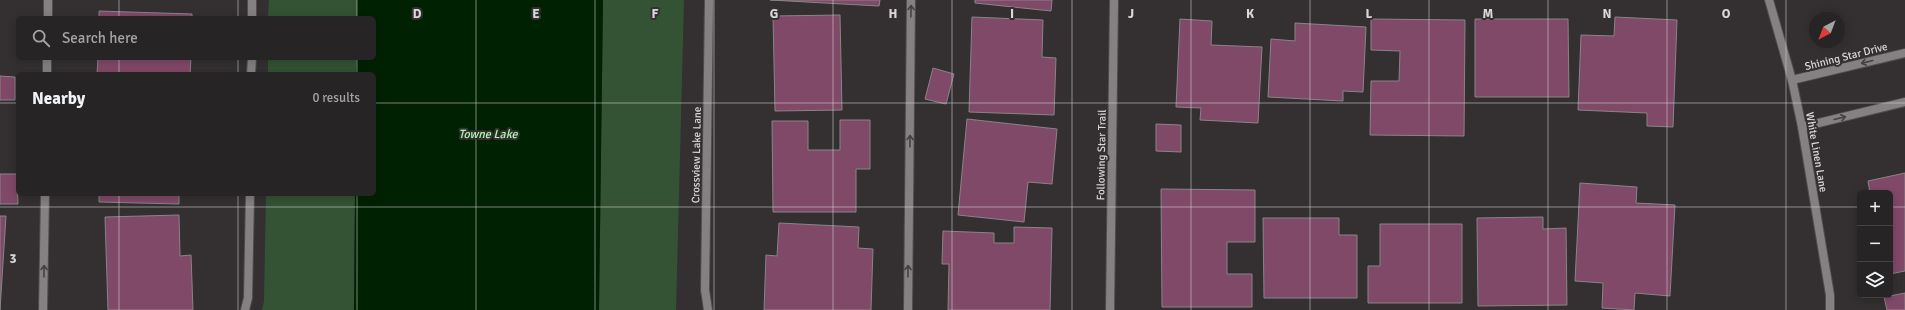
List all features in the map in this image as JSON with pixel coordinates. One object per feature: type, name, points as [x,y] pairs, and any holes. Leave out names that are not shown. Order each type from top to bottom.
[{"type":"street","points":[[48,0],[48,16]]},
{"type":"street","points":[[252,0],[252,16]]},
{"type":"street","name":"Crossview Lake Lane","points":[[708,310],[705,290],[709,0]]},
{"type":"street","points":[[908,310],[911,0]]},
{"type":"street","name":"Following Star Trail","points":[[1110,310],[1114,0]]},
{"type":"street","name":"White Linen Lane","points":[[1770,0],[1792,80],[1802,127],[1830,295],[1830,310]]},
{"type":"street","name":"Shining Star Drive","points":[[1792,80],[1905,53]]},
{"type":"street","points":[[47,60],[47,72]]},
{"type":"street","points":[[251,72],[252,60]]},
{"type":"street","points":[[1802,127],[1905,102]]},
{"type":"street","points":[[43,310],[45,196]]},
{"type":"street","points":[[245,310],[248,298],[250,196]]},
{"type":"shaded area","points":[[269,0],[357,0],[357,16],[268,16]]},
{"type":"shaded area","points":[[603,0],[684,0],[676,310],[599,310]]},
{"type":"shaded area","points":[[268,60],[357,60],[356,72],[268,72]]},
{"type":"shaded area","points":[[266,196],[355,196],[354,310],[262,310],[264,301]]},
{"type":"water","name":"Towne Lake","points":[[357,0],[603,0],[599,310],[354,310],[355,196],[376,196],[376,72],[356,72],[357,60],[376,60],[376,16],[357,16]]},
{"type":"building","points":[[770,0],[880,0],[879,6]]},
{"type":"building","points":[[975,0],[1052,0],[1051,11],[975,3]]},
{"type":"building","points":[[99,11],[192,14],[192,16],[99,16]]},
{"type":"building","points":[[840,15],[842,110],[775,111],[773,16]]},
{"type":"building","points":[[972,17],[1043,20],[1042,57],[1056,58],[1054,115],[969,112]]},
{"type":"building","points":[[1615,17],[1677,20],[1673,127],[1647,126],[1647,113],[1578,110],[1581,35],[1614,36]]},
{"type":"building","points":[[1180,19],[1212,21],[1211,45],[1262,47],[1258,123],[1200,120],[1201,108],[1176,107]]},
{"type":"building","points":[[1371,19],[1465,20],[1464,136],[1370,135],[1371,81],[1399,81],[1400,51],[1371,50]]},
{"type":"building","points":[[1475,19],[1568,19],[1569,97],[1475,97]]},
{"type":"building","points":[[1295,23],[1366,27],[1363,92],[1343,91],[1343,101],[1268,97],[1271,39],[1295,41]]},
{"type":"building","points":[[98,60],[191,60],[190,72],[97,72]]},
{"type":"building","points":[[933,68],[954,74],[946,104],[925,99]]},
{"type":"building","points":[[0,76],[15,77],[15,100],[0,100]]},
{"type":"building","points":[[967,119],[1057,129],[1052,184],[1028,182],[1024,222],[958,215]]},
{"type":"building","points":[[840,120],[870,120],[870,169],[856,169],[856,212],[773,212],[772,121],[808,121],[808,150],[840,150]]},
{"type":"building","points":[[1156,124],[1181,125],[1181,152],[1156,151]]},
{"type":"building","points":[[1905,173],[1905,271],[1893,273],[1893,190],[1870,190],[1868,181]]},
{"type":"building","points":[[0,174],[16,174],[16,196],[18,196],[18,204],[0,204]]},
{"type":"building","points":[[1580,183],[1637,187],[1636,203],[1675,205],[1670,296],[1635,293],[1634,310],[1602,308],[1603,283],[1575,281]]},
{"type":"building","points":[[1161,189],[1255,190],[1255,242],[1227,242],[1227,274],[1252,274],[1252,307],[1162,307]]},
{"type":"building","points":[[99,196],[179,196],[179,204],[99,202]]},
{"type":"building","points":[[179,215],[180,256],[191,255],[193,310],[108,310],[105,217]]},
{"type":"building","points":[[0,216],[6,216],[0,310]]},
{"type":"building","points":[[1543,217],[1543,229],[1566,228],[1567,305],[1478,306],[1477,218]]},
{"type":"building","points":[[1263,218],[1339,218],[1339,235],[1357,235],[1357,298],[1264,298]]},
{"type":"building","points":[[779,223],[859,227],[858,248],[873,249],[871,310],[764,310],[766,255],[777,256]]},
{"type":"building","points":[[1380,224],[1462,224],[1462,303],[1368,303],[1368,266],[1380,266]]},
{"type":"building","points":[[1014,227],[1052,228],[1050,310],[948,310],[949,264],[942,264],[943,231],[994,233],[994,243],[1014,243]]},
{"type":"building","points":[[1905,293],[1905,310],[1887,310],[1884,298],[1893,298],[1893,295]]}]
